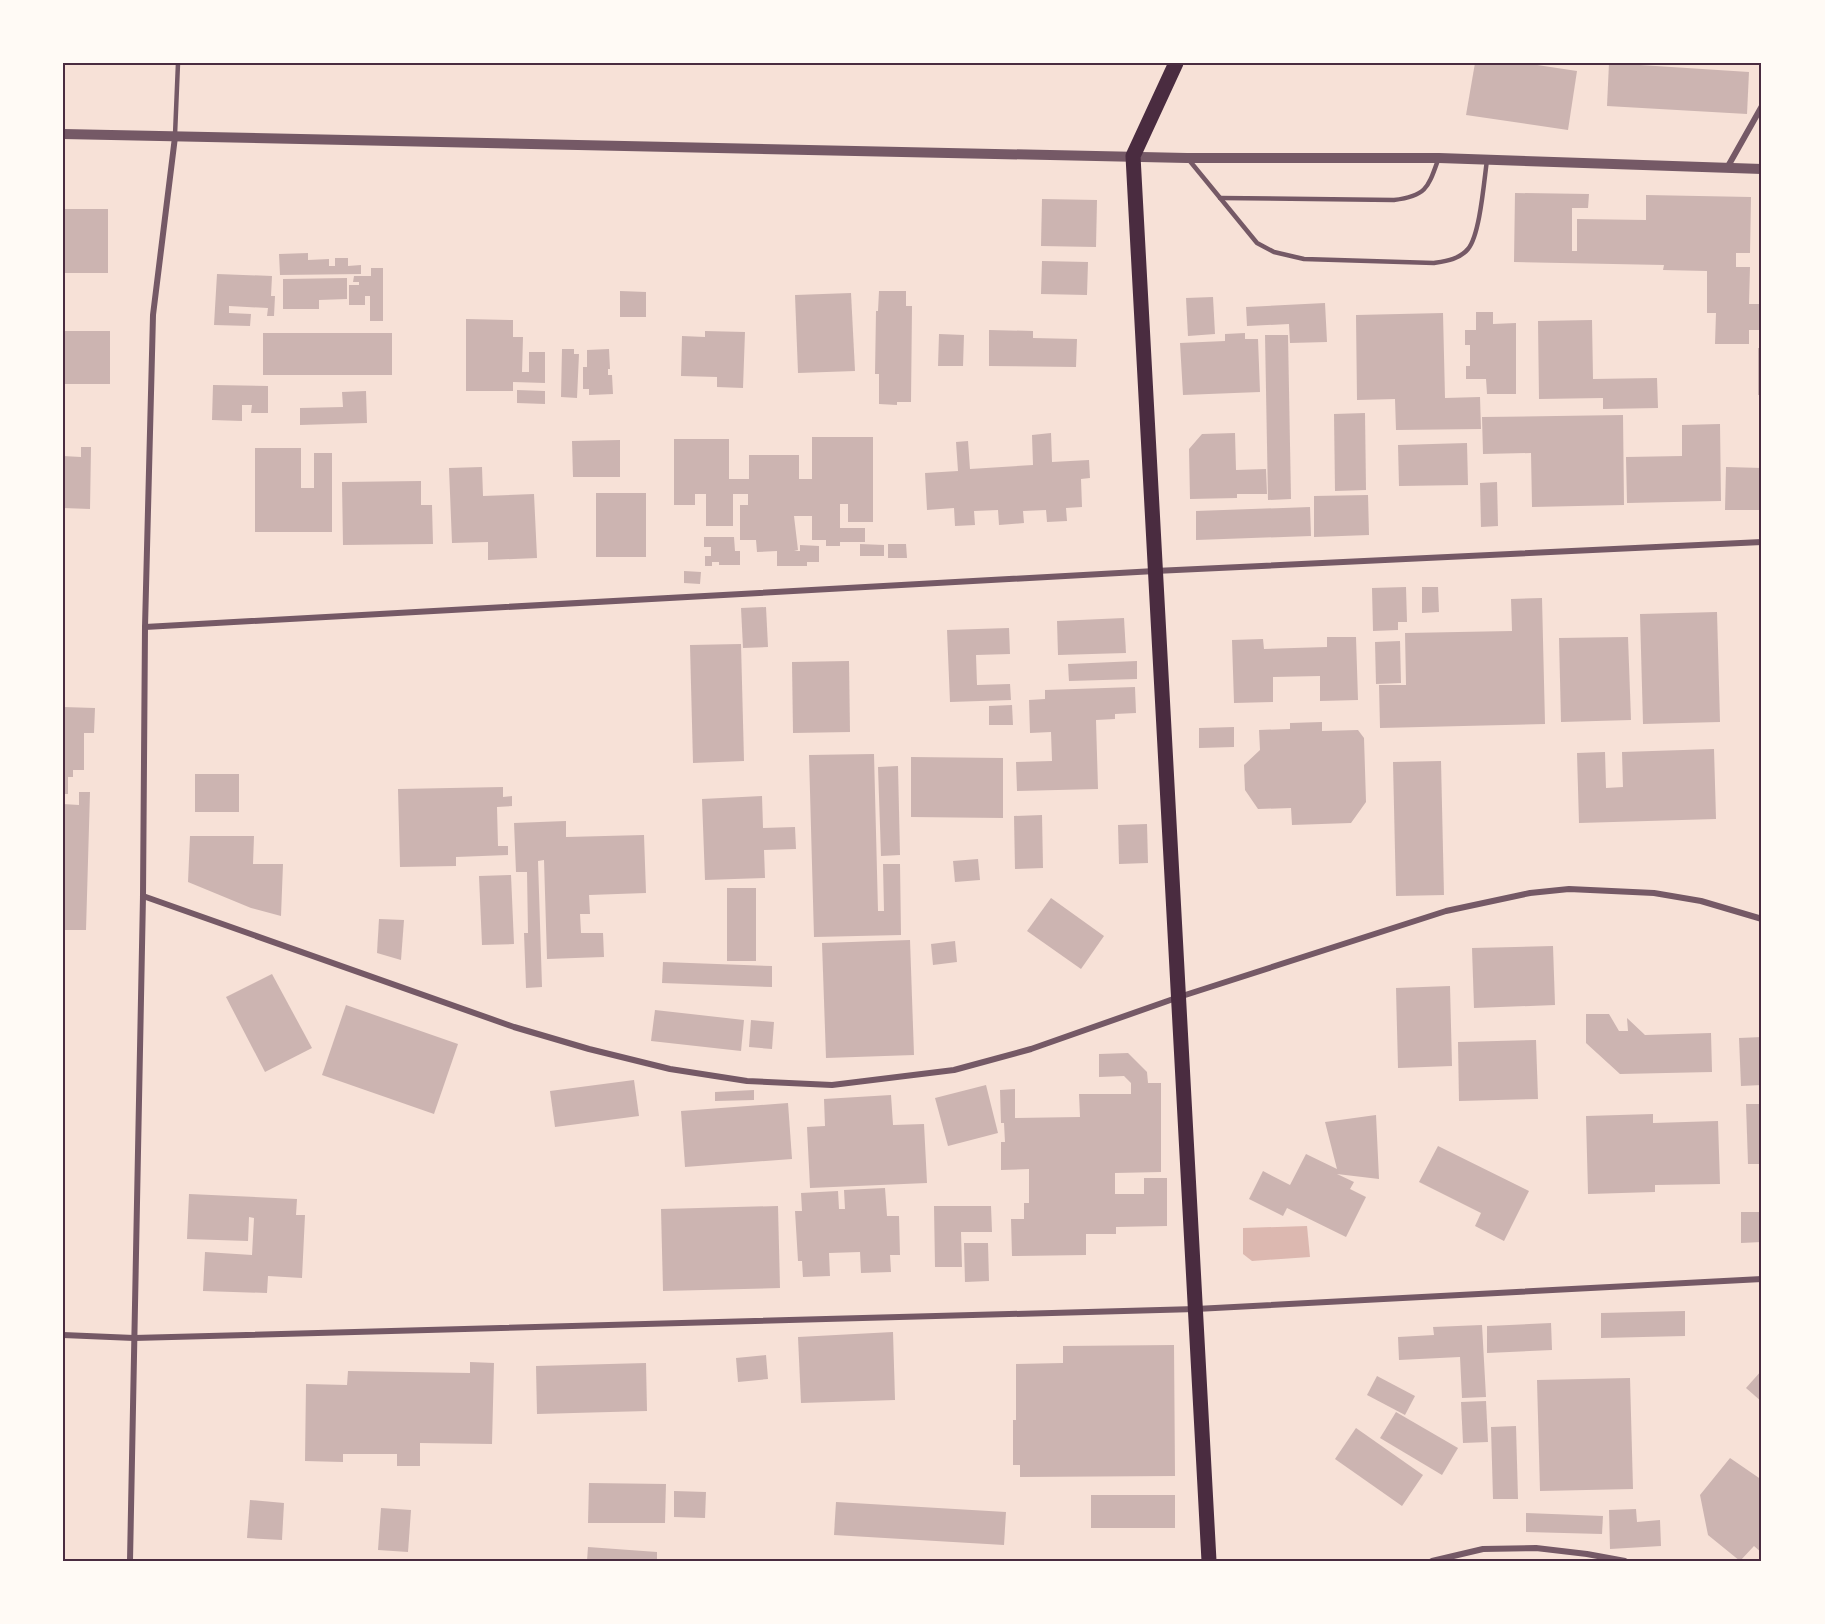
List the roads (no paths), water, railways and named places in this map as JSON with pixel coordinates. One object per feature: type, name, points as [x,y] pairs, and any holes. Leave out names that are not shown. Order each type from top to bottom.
[{"type":"main road","points":[[1176,63],[1133,156],[1209,1561]]},
{"type":"street","points":[[1727,168],[1762,106]]},
{"type":"street","points":[[63,134],[1187,158],[1439,158],[1762,169]]},
{"type":"street","points":[[130,1561],[145,627],[153,315],[175,137]]},
{"type":"street","points":[[145,627],[1155,571],[1762,542]]},
{"type":"street","points":[[142,896],[514,1027],[589,1049],[670,1069],[747,1081],[832,1085],[954,1070],[1031,1048],[1179,996],[1446,911],[1530,892],[1569,889],[1654,892],[1701,901],[1762,919]]},
{"type":"street","points":[[63,1335],[134,1338],[1196,1310],[1762,1279]]},
{"type":"street","points":[[1432,1561],[1483,1549],[1536,1548],[1625,1561]]},
{"type":"lane","points":[[175,137],[178,63]]},
{"type":"lane","points":[[1187,158],[1257,243],[1274,252],[1304,259],[1434,263],[1453,260],[1468,250],[1476,235],[1487,160]]},
{"type":"lane","points":[[1220,198],[1394,200],[1411,198],[1429,186],[1439,158]]}]
